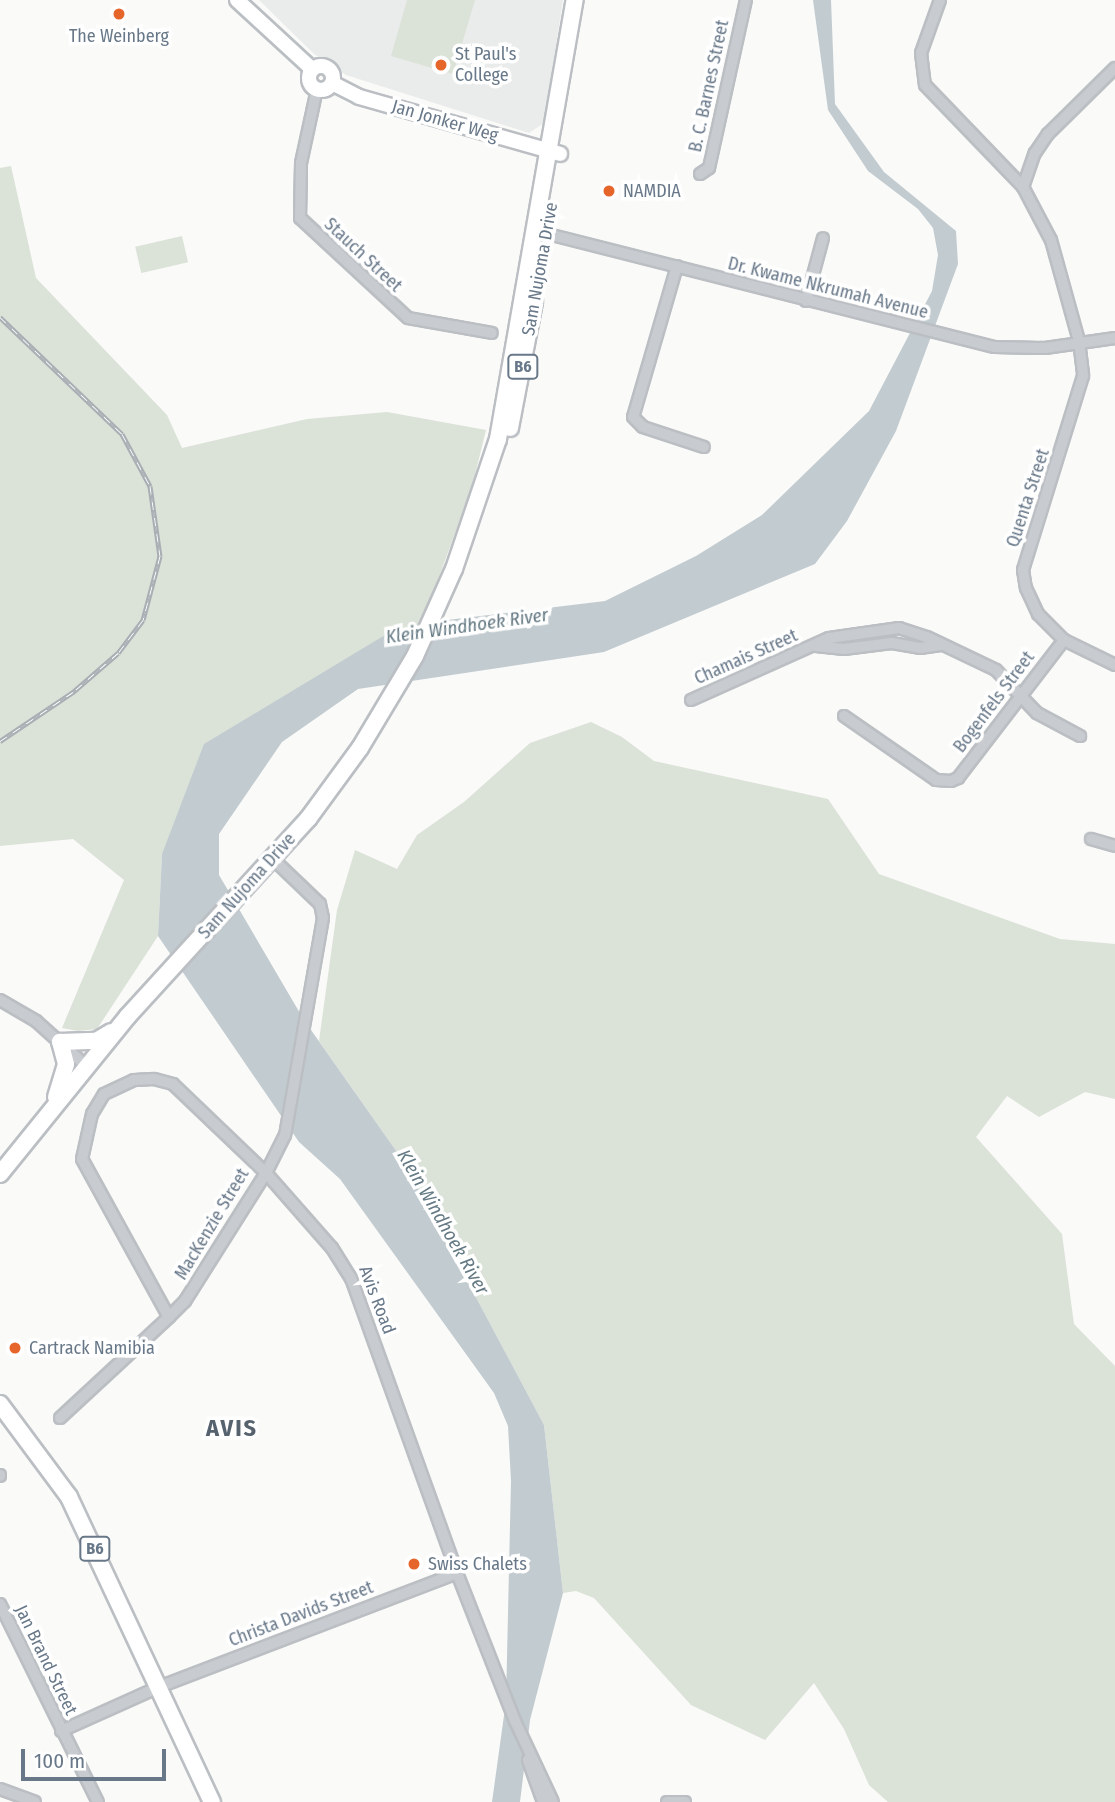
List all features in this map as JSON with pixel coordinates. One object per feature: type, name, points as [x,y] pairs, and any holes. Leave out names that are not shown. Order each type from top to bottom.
[{"type":"highway","name":"Sam Nujoma Drive","points":[[555,153],[575,0]]},
{"type":"highway","name":"Sam Nujoma Drive","points":[[0,1174],[13,1162],[52,1109],[128,1016],[241,893],[337,781],[383,711],[438,607],[487,505],[507,440],[555,153],[586,0]]},
{"type":"highway","points":[[52,1109],[65,1070],[60,1042],[96,1041],[128,1016]]},
{"type":"highway","name":"B6","points":[[0,1188],[13,1162]]},
{"type":"highway","name":"B6","points":[[0,1396],[14,1421]]},
{"type":"highway","name":"B6","points":[[0,1404],[69,1497],[212,1802]]},
{"type":"highway","points":[[0,1410],[14,1421]]},
{"type":"main road","name":"Jan Jonker Weg","points":[[237,0],[312,69],[327,67],[332,83],[359,97],[555,153]]},
{"type":"main road","points":[[312,69],[309,81],[317,89],[332,83]]},
{"type":"street","name":"B. C. Barnes Street","points":[[700,174],[709,168],[746,0]]},
{"type":"street","name":"Quenta Street","points":[[940,0],[921,53],[925,85],[1023,187],[1051,240],[1079,341],[1083,376],[1023,570],[1030,600],[1064,639],[1115,665]]},
{"type":"street","points":[[1023,187],[1035,153],[1048,134],[1115,68]]},
{"type":"street","name":"Stauch Street","points":[[317,89],[301,163],[300,218],[408,318],[492,333]]},
{"type":"street","name":"Dr. Kwame Nkrumah Avenue","points":[[541,232],[965,341],[1015,349],[1115,338]]},
{"type":"street","points":[[806,302],[823,238]]},
{"type":"street","points":[[677,266],[633,417],[643,427],[704,447]]},
{"type":"street","name":"Chamais Street","points":[[691,700],[816,646],[851,634],[899,628],[996,670],[1050,723],[1080,736]]},
{"type":"street","points":[[851,634],[849,645],[853,649]]},
{"type":"street","name":"Bogenfels Street","points":[[844,716],[943,783],[958,778],[1064,639]]},
{"type":"street","name":"Chamais Street","points":[[816,646],[853,649],[892,643],[920,648],[942,645]]},
{"type":"street","points":[[1091,839],[1115,846]]},
{"type":"street","points":[[265,1173],[285,1135],[323,918],[320,904],[272,858]]},
{"type":"street","points":[[0,1000],[36,1021],[86,1066]]},
{"type":"street","name":"MacKenzie Street","points":[[60,1418],[169,1317],[204,1275],[265,1173],[173,1084],[154,1079],[134,1080],[104,1094],[89,1123],[82,1159],[169,1317]]},
{"type":"street","name":"Avis Road","points":[[265,1173],[332,1248],[351,1278],[457,1573],[526,1744],[553,1802]]},
{"type":"street","name":"Christa Davids Street","points":[[159,1687],[457,1573]]},
{"type":"street","name":"Jan Brand Street","points":[[0,1604],[94,1801]]},
{"type":"street","name":"Jan Brand Street","points":[[61,1731],[159,1687]]},
{"type":"street","name":"Avis Road","points":[[526,1744],[543,1802]]},
{"type":"street","points":[[0,1789],[35,1802]]},
{"type":"street","points":[[667,1802],[684,1802]]},
{"type":"shaded area","name":"St Paul's College","points":[[259,0],[563,0],[544,123],[529,133],[346,75],[314,54]]},
{"type":"shaded area","points":[[407,0],[475,0],[453,74],[391,56]]},
{"type":"shaded area","points":[[11,166],[36,278],[167,415],[182,448],[307,419],[387,412],[486,430],[472,487],[422,623],[385,635],[162,854],[158,936],[97,1029],[78,1031],[62,1028],[124,880],[73,839],[0,846],[0,168]]},
{"type":"shaded area","points":[[182,236],[188,262],[141,273],[135,247]]},
{"type":"shaded area","points":[[591,722],[622,737],[654,761],[828,799],[879,874],[1060,939],[1115,944],[1115,1099],[1085,1092],[1039,1117],[1007,1096],[976,1137],[1062,1234],[1074,1324],[1115,1366],[1115,1802],[888,1802],[869,1785],[844,1729],[814,1683],[765,1740],[691,1705],[594,1598],[576,1591],[563,1593],[544,1425],[404,1162],[319,1041],[337,910],[355,850],[397,869],[417,835],[464,802],[530,743]]},
{"type":"water","name":"Klein Windhoek River","points":[[813,0],[831,0],[835,104],[884,172],[956,231],[958,264],[896,431],[847,521],[815,564],[604,652],[358,689],[282,742],[219,834],[219,875],[304,1020],[404,1162],[544,1425],[563,1593],[530,1720],[520,1802],[492,1802],[506,1701],[511,1481],[508,1426],[494,1393],[340,1179],[299,1142],[158,936],[162,854],[204,744],[385,635],[422,623],[605,601],[696,556],[762,515],[869,411],[932,291],[938,255],[933,228],[918,209],[868,171],[828,110]]},
{"type":"railway","points":[[0,317],[122,434],[150,486],[160,556],[143,620],[118,653],[73,692],[0,741]]},
{"type":"place","name":"The Weinberg","points":[[119,14]]},
{"type":"place","name":"St Paul's College","points":[[441,65]]},
{"type":"place","name":"NAMDIA","points":[[609,191]]},
{"type":"place","name":"Cartrack Namibia","points":[[15,1348]]},
{"type":"place","name":"Swiss Chalets","points":[[414,1564]]},
{"type":"district","name":"AVIS","points":[[232,1429]]}]
